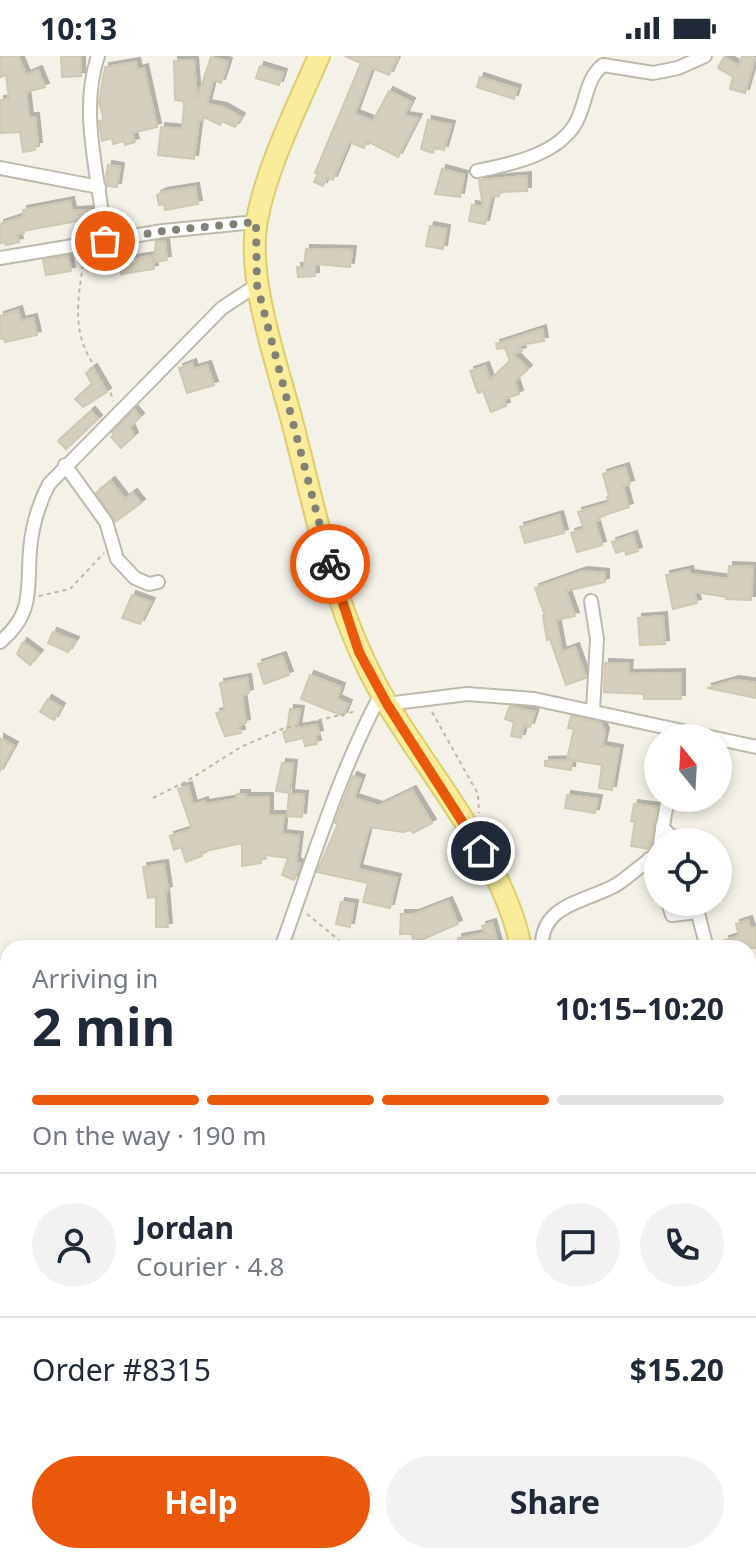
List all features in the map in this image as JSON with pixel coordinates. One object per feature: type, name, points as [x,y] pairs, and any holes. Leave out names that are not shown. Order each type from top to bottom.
[{"type":"main road","points":[[319,56],[272,170],[256,222],[257,285],[339,596],[359,652],[381,702],[469,831],[502,887],[519,940]]},
{"type":"street","points":[[98,56],[92,78],[91,122],[105,241]]},
{"type":"street","points":[[477,171],[529,157],[563,140],[573,130],[580,115],[594,72],[603,65],[653,73],[678,68],[705,56]]},
{"type":"street","points":[[0,168],[99,187]]},
{"type":"street","points":[[0,258],[163,231],[256,222]]},
{"type":"street","points":[[0,642],[11,633],[29,597],[30,552],[38,505],[49,484],[222,308],[257,285]]},
{"type":"street","points":[[65,465],[106,522],[117,559],[135,578],[149,584],[158,582]]},
{"type":"street","points":[[591,601],[597,639],[593,710]]},
{"type":"street","points":[[284,940],[362,730],[381,702],[467,694],[534,699],[646,724]]},
{"type":"street","points":[[732,743],[756,747]]},
{"type":"street","points":[[662,827],[665,812]]},
{"type":"street","points":[[542,940],[542,931],[551,917],[574,902],[617,884],[644,863]]},
{"type":"street","points":[[698,916],[705,940]]},
{"type":"path","points":[[86,244],[77,325],[87,353],[111,388],[116,415]]},
{"type":"path","points":[[29,597],[70,589],[112,546]]},
{"type":"path","points":[[425,697],[438,728],[478,794],[479,813],[469,831]]},
{"type":"path","points":[[153,798],[241,747],[282,729],[381,702]]},
{"type":"path","points":[[296,907],[317,920],[337,940]]},
{"type":"building","points":[[0,56],[18,56],[26,75],[38,70],[45,87],[26,92],[29,117],[35,117],[38,146],[35,150],[23,152],[20,132],[0,133],[0,100],[9,99],[6,75],[0,77]]},
{"type":"building","points":[[61,56],[81,56],[81,76],[62,77]]},
{"type":"building","points":[[345,56],[398,56],[389,75],[372,68],[355,114],[373,121],[389,91],[411,102],[404,116],[418,118],[398,157],[367,141],[364,148],[349,142],[333,180],[327,177],[323,186],[314,182],[318,174],[315,173],[361,63]]},
{"type":"building","points":[[742,56],[755,58],[745,93],[730,89],[733,77],[718,68],[724,57],[739,66]]},
{"type":"building","points":[[211,57],[228,62],[221,83],[213,80],[207,104],[223,107],[241,117],[235,127],[222,121],[220,125],[204,117],[203,121],[199,120],[194,159],[158,155],[161,127],[182,129],[184,105],[183,101],[175,100],[174,61],[194,60],[197,99]]},
{"type":"building","points":[[136,62],[138,70],[144,68],[157,127],[132,133],[135,142],[125,145],[124,141],[113,144],[112,138],[102,141],[99,121],[104,120],[99,102],[105,67]]},
{"type":"building","points":[[260,66],[283,73],[279,85],[256,78]]},
{"type":"building","points":[[480,77],[517,89],[514,99],[477,87]]},
{"type":"building","points":[[428,120],[451,125],[444,150],[434,147],[433,153],[421,149]]},
{"type":"building","points":[[108,165],[120,167],[117,187],[108,186]]},
{"type":"building","points":[[442,169],[464,175],[460,197],[435,194]]},
{"type":"building","points":[[527,176],[527,191],[499,192],[499,196],[491,197],[485,224],[469,221],[472,205],[483,207],[479,180]]},
{"type":"building","points":[[195,187],[198,204],[165,210],[164,204],[159,205],[157,195],[163,192]]},
{"type":"building","points":[[70,201],[72,211],[92,210],[94,218],[23,231],[17,234],[19,242],[0,243],[0,224],[24,216],[23,210]]},
{"type":"building","points":[[430,226],[446,229],[443,249],[426,246]]},
{"type":"building","points":[[156,241],[165,242],[167,260],[154,262]]},
{"type":"building","points":[[306,249],[352,250],[350,267],[315,264],[315,276],[298,277],[297,267],[304,267]]},
{"type":"building","points":[[68,256],[71,271],[46,275],[43,260]]},
{"type":"building","points":[[152,256],[154,269],[121,274],[119,261]]},
{"type":"building","points":[[18,310],[21,321],[33,318],[37,335],[5,342],[4,338],[0,339],[0,316]]},
{"type":"building","points":[[542,329],[544,341],[520,345],[522,351],[513,354],[528,369],[515,381],[519,394],[504,399],[506,406],[491,412],[483,391],[478,393],[470,371],[485,366],[490,380],[510,361],[505,348],[497,349],[496,344]]},
{"type":"building","points":[[192,363],[194,369],[207,365],[214,385],[187,393],[179,368]]},
{"type":"building","points":[[93,368],[107,392],[83,407],[75,399],[92,384],[86,373]]},
{"type":"building","points":[[134,410],[140,417],[130,427],[134,436],[121,448],[111,437],[114,435],[112,432]]},
{"type":"building","points":[[91,411],[98,419],[66,449],[58,441]]},
{"type":"building","points":[[625,467],[630,484],[623,486],[629,507],[599,517],[600,520],[595,521],[602,545],[577,552],[571,533],[584,529],[578,512],[609,503],[603,474]]},
{"type":"building","points":[[111,481],[125,499],[133,493],[141,503],[115,522],[96,493]]},
{"type":"building","points":[[559,515],[564,533],[525,543],[520,527]]},
{"type":"building","points":[[633,535],[638,551],[626,555],[625,550],[616,553],[612,542]]},
{"type":"building","points":[[729,566],[753,567],[751,600],[726,599],[694,592],[697,603],[673,609],[666,575],[689,570],[690,574],[728,579]]},
{"type":"building","points":[[583,571],[605,573],[605,582],[566,591],[575,616],[556,620],[562,652],[575,647],[586,678],[566,685],[550,639],[547,640],[545,616],[535,588]]},
{"type":"building","points":[[132,595],[151,602],[140,624],[122,618]]},
{"type":"building","points":[[663,616],[665,644],[640,645],[638,618]]},
{"type":"building","points":[[53,632],[75,641],[68,652],[48,643]]},
{"type":"building","points":[[23,642],[39,654],[30,665],[17,654]]},
{"type":"building","points":[[282,656],[289,675],[264,684],[258,664]]},
{"type":"building","points":[[605,663],[629,664],[628,674],[681,673],[681,699],[644,699],[644,694],[604,692]]},
{"type":"building","points":[[310,675],[341,687],[337,699],[348,704],[343,716],[301,699]]},
{"type":"building","points":[[247,678],[249,693],[242,695],[246,723],[239,725],[241,733],[225,736],[216,713],[225,710],[220,683]]},
{"type":"building","points":[[735,680],[756,683],[756,698],[707,688]]},
{"type":"building","points":[[48,699],[61,707],[54,720],[40,712]]},
{"type":"building","points":[[510,706],[535,712],[530,727],[524,725],[521,738],[511,736],[514,722],[505,719]]},
{"type":"building","points":[[290,709],[300,710],[297,728],[317,725],[317,744],[305,746],[303,738],[286,742],[283,732],[287,731]]},
{"type":"building","points":[[571,716],[601,723],[605,732],[602,746],[619,749],[612,790],[599,788],[602,765],[572,760],[571,770],[545,766],[545,761],[571,760],[567,759],[574,729],[568,728]]},
{"type":"building","points":[[0,738],[14,746],[0,771]]},
{"type":"building","points":[[282,763],[293,764],[290,793],[276,791]]},
{"type":"building","points":[[353,776],[361,779],[354,798],[379,806],[412,790],[432,823],[413,833],[411,830],[403,832],[369,827],[358,869],[397,878],[390,908],[363,902],[368,883],[317,872],[338,824],[335,823]]},
{"type":"building","points":[[188,786],[193,805],[204,801],[205,804],[236,799],[237,794],[269,797],[269,815],[284,815],[282,834],[299,836],[296,862],[300,864],[294,880],[282,875],[288,858],[265,855],[266,858],[260,859],[261,863],[242,866],[242,843],[201,852],[202,856],[186,862],[181,847],[174,850],[170,836],[192,829],[178,789]]},
{"type":"building","points":[[289,794],[304,795],[302,817],[287,816]]},
{"type":"building","points":[[567,795],[598,799],[595,813],[565,808]]},
{"type":"building","points":[[634,804],[644,805],[644,812],[656,812],[653,828],[644,828],[644,848],[631,846],[635,822],[631,821]]},
{"type":"building","points":[[164,864],[168,927],[156,927],[156,897],[148,898],[143,867]]},
{"type":"building","points":[[448,901],[458,924],[421,940],[413,940],[412,934],[400,934],[401,914],[415,914]]},
{"type":"building","points":[[341,902],[354,904],[350,927],[336,924]]},
{"type":"building","points":[[748,920],[751,929],[756,927],[756,940],[725,940],[739,936],[736,924]]},
{"type":"building","points":[[492,923],[497,940],[458,940],[485,933],[482,926]]},
{"type":"way so far","points":[[105,241],[163,231],[256,222],[257,285],[330,564]]},
{"type":"route","points":[[330,564],[359,652],[387,704],[481,851]]}]
